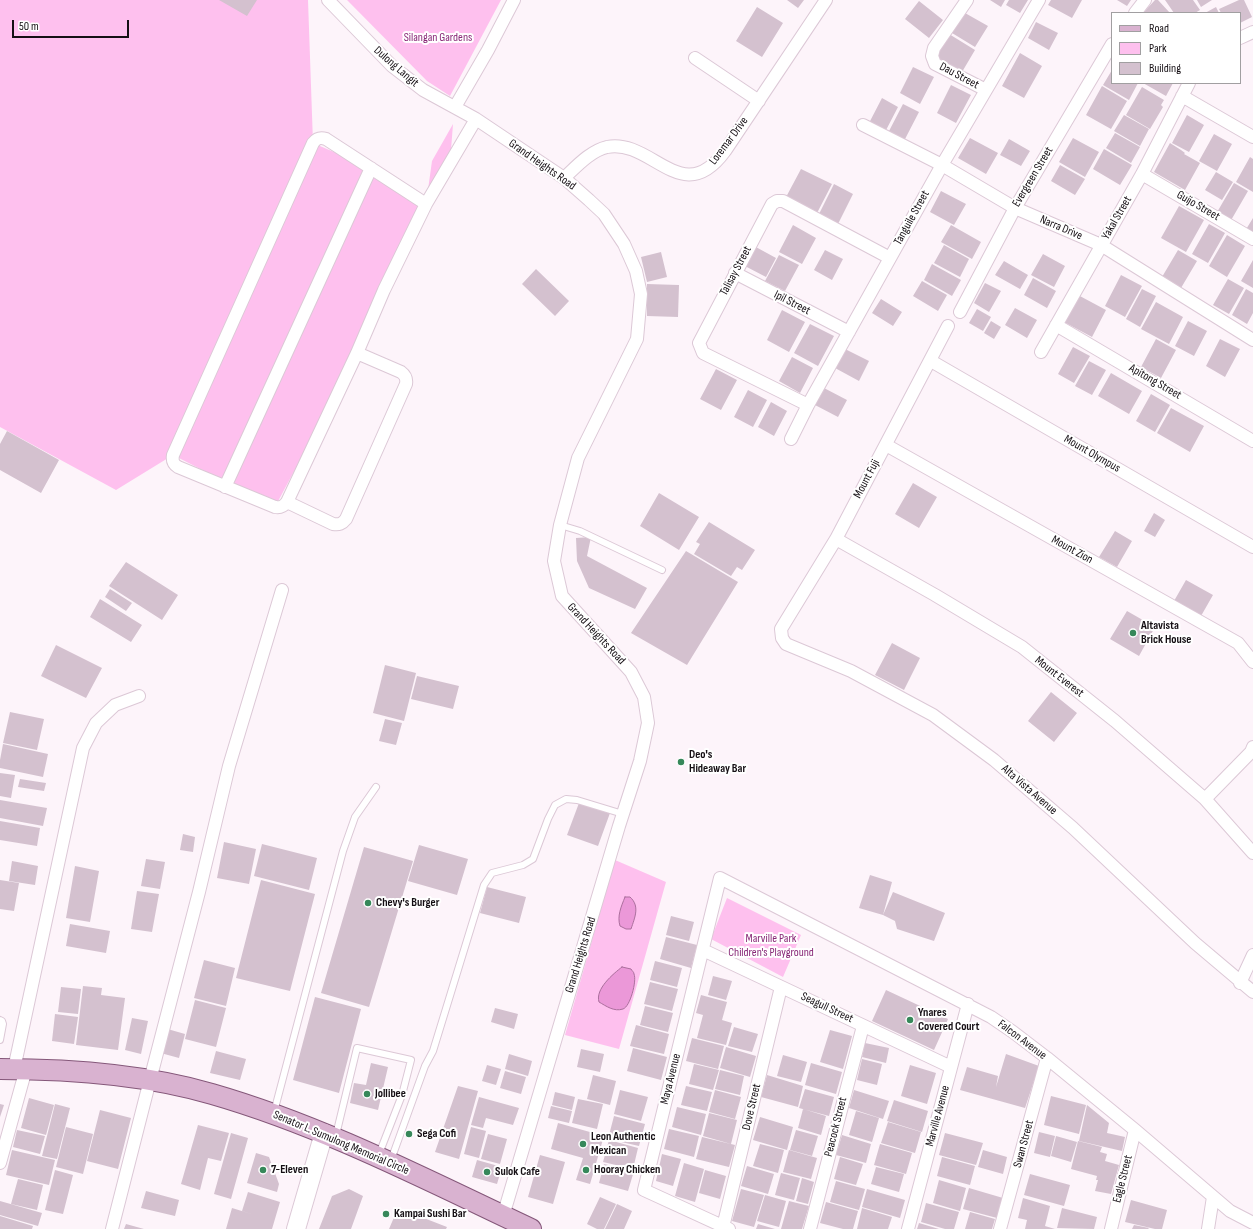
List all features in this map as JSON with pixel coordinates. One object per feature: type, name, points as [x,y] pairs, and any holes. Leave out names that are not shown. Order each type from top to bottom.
[{"type":"main road","name":"Senator L. Sumulong Memorial Circle","points":[[13,1069],[87,1072],[150,1080],[211,1094],[274,1114],[329,1136],[384,1160],[531,1229]]},
{"type":"street","name":"Dulong Langit","points":[[328,0],[392,66],[423,90],[476,119]]},
{"type":"street","points":[[455,107],[488,50],[514,0]]},
{"type":"street","name":"Loremar Drive","points":[[564,178],[590,155],[606,147],[621,146],[637,152],[681,174],[693,174],[707,169],[716,163],[826,0]]},
{"type":"street","name":"Dau Street","points":[[967,0],[934,48],[932,56],[935,64],[986,90]]},
{"type":"street","name":"Tanguile Street","points":[[792,439],[808,405],[848,332],[942,165],[1039,0]]},
{"type":"street","points":[[1136,12],[1146,0]]},
{"type":"street","points":[[1241,38],[1253,32]]},
{"type":"street","name":"Evergreen Street","points":[[960,312],[1015,208],[1111,46]]},
{"type":"street","points":[[695,58],[759,101]]},
{"type":"street","name":"Yakal Street","points":[[1041,352],[1142,174],[1188,84]]},
{"type":"street","points":[[1182,96],[1253,137]]},
{"type":"street","points":[[426,204],[326,139],[316,139],[173,455],[172,460],[174,464],[275,507],[279,508],[284,506],[357,352],[384,290],[426,204],[476,119]]},
{"type":"street","name":"Grand Heights Road","points":[[476,119],[564,178],[604,214],[624,244],[636,271],[641,294],[636,339],[578,458],[560,525],[554,561],[562,596],[631,672],[644,697],[648,723],[640,761],[503,1216]]},
{"type":"street","name":"Narra Drive","points":[[863,125],[942,165],[1015,208],[1101,245],[1253,340]]},
{"type":"street","points":[[225,487],[371,168]]},
{"type":"street","name":"Guijo Street","points":[[1142,174],[1253,239]]},
{"type":"street","name":"Talisay Street","points":[[808,405],[703,354],[699,343],[772,204],[778,201],[783,201],[890,258]]},
{"type":"street","name":"Ipil Street","points":[[735,273],[848,332]]},
{"type":"street","name":"Apitong Street","points":[[1056,325],[1253,441]]},
{"type":"street","name":"Mount Fuji","points":[[781,629],[836,539],[948,326]]},
{"type":"street","points":[[286,502],[333,524],[342,523],[346,519],[406,384],[405,375],[401,372],[357,352]]},
{"type":"street","name":"Mount Olympus","points":[[930,361],[1253,547]]},
{"type":"street","name":"Mount Zion","points":[[886,445],[1238,644],[1253,662]]},
{"type":"street","name":"Mount Everest","points":[[836,539],[935,595],[1022,648],[1115,721],[1205,799],[1253,853]]},
{"type":"street","points":[[112,1229],[201,885],[229,766],[282,590]]},
{"type":"street","name":"Alta Vista Avenue","points":[[781,629],[782,638],[786,644],[851,671],[933,715],[994,760],[1072,828],[1195,943],[1240,983],[1253,992]]},
{"type":"street","points":[[0,1163],[13,1069],[83,748],[96,723],[115,705],[140,696]]},
{"type":"street","points":[[1205,799],[1251,752],[1253,747]]},
{"type":"street","name":"Maya Avenue","points":[[720,878],[644,1190],[726,1228]]},
{"type":"street","name":"Falcon Avenue","points":[[720,878],[968,1004],[1013,1032],[1135,1130],[1230,1211],[1253,1223]]},
{"type":"street","name":"Seagull Street","points":[[702,950],[951,1067]]},
{"type":"street","points":[[1240,983],[1253,955]]},
{"type":"street","name":"Dove Street","points":[[726,1228],[781,987]]},
{"type":"street","name":"Marville Avenue","points":[[908,1229],[968,1004]]},
{"type":"street","name":"Peacock Street","points":[[810,1229],[863,1026]]},
{"type":"street","name":"Swan Street","points":[[1000,1229],[1047,1058]]},
{"type":"street","name":"Eagle Street","points":[[1111,1229],[1135,1130]]},
{"type":"street","points":[[296,1229],[329,1136]]},
{"type":"street","points":[[1208,1229],[1213,1197]]},
{"type":"lane","points":[[560,525],[580,531],[662,570]]},
{"type":"lane","points":[[274,1114],[343,851],[355,817],[376,787]]},
{"type":"lane","points":[[384,1160],[433,1051],[484,885],[492,873],[523,865],[533,859],[548,819],[555,805],[566,799],[577,800],[623,814]]},
{"type":"lane","points":[[0,1020],[3,1024],[0,1040]]},
{"type":"lane","points":[[329,1136],[357,1048],[411,1060],[384,1160]]},
{"type":"green space","points":[[0,0],[308,0],[313,143],[371,168],[426,204],[432,161],[453,124],[450,163],[357,353],[275,507],[173,455],[116,490],[0,427]]},
{"type":"green space","name":"Silangan Gardens","points":[[347,0],[501,0],[450,96],[427,81]]},
{"type":"green space","points":[[615,860],[666,882],[619,1049],[565,1035]]},
{"type":"green space","name":"Marville Park Children's Playground","points":[[727,898],[801,935],[783,977],[711,939]]},
{"type":"shaded area","points":[[625,897],[630,897],[633,900],[636,908],[631,929],[626,929],[620,926],[619,922],[620,912]]},
{"type":"shaded area","points":[[622,967],[631,969],[634,973],[635,982],[626,1007],[616,1010],[599,1002],[598,997],[606,982]]},
{"type":"building","points":[[219,0],[257,0],[247,16]]},
{"type":"building","points":[[787,0],[804,0],[798,8]]},
{"type":"building","points":[[990,0],[1005,0],[1001,7]]},
{"type":"building","points":[[1009,0],[1028,0],[1020,13],[1006,5]]},
{"type":"building","points":[[1051,0],[1082,0],[1072,18],[1048,5]]},
{"type":"building","points":[[1117,0],[1131,0],[1127,6]]},
{"type":"building","points":[[1155,0],[1158,0],[1169,12],[1144,12]]},
{"type":"building","points":[[1165,0],[1193,0],[1200,10],[1197,12],[1173,12]]},
{"type":"building","points":[[1197,0],[1212,0],[1201,7]]},
{"type":"building","points":[[1239,0],[1244,0],[1252,17],[1241,22],[1241,12],[1220,12],[1219,9]]},
{"type":"building","points":[[919,1],[943,20],[929,38],[905,19]]},
{"type":"building","points":[[757,7],[783,23],[762,57],[736,41]]},
{"type":"building","points":[[1216,7],[1218,12],[1207,12]]},
{"type":"building","points":[[965,13],[988,26],[975,47],[952,33]]},
{"type":"building","points":[[1036,22],[1058,33],[1049,50],[1028,38]]},
{"type":"building","points":[[949,34],[975,50],[962,72],[936,57]]},
{"type":"building","points":[[1020,53],[1042,66],[1024,98],[1002,86]]},
{"type":"building","points":[[913,67],[934,77],[920,104],[900,93]]},
{"type":"building","points":[[1111,72],[1111,84],[1137,84],[1129,100],[1103,85]]},
{"type":"building","points":[[1145,84],[1172,84],[1166,96]]},
{"type":"building","points":[[951,85],[971,95],[956,123],[937,113]]},
{"type":"building","points":[[1102,86],[1127,101],[1111,129],[1086,115]]},
{"type":"building","points":[[1142,87],[1164,100],[1161,105],[1163,107],[1150,129],[1126,115]]},
{"type":"building","points":[[882,98],[898,107],[884,134],[868,125]]},
{"type":"building","points":[[903,104],[919,112],[904,141],[888,133]]},
{"type":"building","points":[[1124,115],[1149,129],[1140,146],[1114,131]]},
{"type":"building","points":[[1187,115],[1204,125],[1189,152],[1172,143]]},
{"type":"building","points":[[1115,133],[1140,147],[1131,163],[1106,148]]},
{"type":"building","points":[[1214,134],[1232,144],[1217,171],[1199,161]]},
{"type":"building","points":[[970,138],[998,153],[986,174],[958,158]]},
{"type":"building","points":[[1073,138],[1099,152],[1085,177],[1059,162]]},
{"type":"building","points":[[1009,139],[1030,151],[1021,166],[1000,155]]},
{"type":"building","points":[[1170,143],[1185,153],[1184,154],[1200,163],[1185,190],[1154,172]]},
{"type":"building","points":[[1104,149],[1132,165],[1120,185],[1093,169]]},
{"type":"building","points":[[1250,157],[1253,159],[1253,192],[1236,182]]},
{"type":"building","points":[[1060,165],[1085,179],[1075,195],[1051,181]]},
{"type":"building","points":[[801,169],[832,184],[816,215],[785,199]]},
{"type":"building","points":[[1216,172],[1233,182],[1222,200],[1205,190]]},
{"type":"building","points":[[1234,183],[1248,191],[1230,222],[1216,214]]},
{"type":"building","points":[[834,184],[853,194],[838,224],[819,214]]},
{"type":"building","points":[[941,191],[966,204],[954,225],[930,212]]},
{"type":"building","points":[[1179,206],[1204,220],[1186,252],[1161,238]]},
{"type":"building","points":[[1253,218],[1253,236],[1245,231]]},
{"type":"building","points":[[1209,224],[1225,233],[1208,263],[1192,254]]},
{"type":"building","points":[[793,225],[816,238],[802,264],[779,252]]},
{"type":"building","points":[[951,225],[981,242],[972,259],[941,242]]},
{"type":"building","points":[[1227,235],[1245,246],[1227,277],[1209,266]]},
{"type":"building","points":[[944,245],[969,259],[960,277],[934,263]]},
{"type":"building","points":[[754,246],[776,258],[766,277],[743,265]]},
{"type":"building","points":[[825,250],[843,259],[832,280],[814,270]]},
{"type":"building","points":[[1178,250],[1197,261],[1181,288],[1162,277]]},
{"type":"building","points":[[661,252],[667,277],[647,282],[641,257]]},
{"type":"building","points":[[1043,254],[1065,266],[1054,287],[1031,275]]},
{"type":"building","points":[[779,255],[799,265],[785,291],[765,281]]},
{"type":"building","points":[[1253,260],[1253,288],[1241,281]]},
{"type":"building","points":[[1004,261],[1028,275],[1020,289],[995,275]]},
{"type":"building","points":[[932,264],[961,280],[952,296],[924,280]]},
{"type":"building","points":[[536,269],[569,301],[555,316],[522,284]]},
{"type":"building","points":[[1121,275],[1142,286],[1125,317],[1105,306]]},
{"type":"building","points":[[1033,278],[1056,291],[1047,308],[1024,295]]},
{"type":"building","points":[[1228,279],[1244,288],[1229,314],[1213,305]]},
{"type":"building","points":[[922,281],[947,295],[938,311],[913,296]]},
{"type":"building","points":[[985,283],[1001,291],[989,312],[974,303]]},
{"type":"building","points":[[647,284],[679,285],[678,317],[647,316]]},
{"type":"building","points":[[1142,289],[1156,296],[1140,327],[1126,319]]},
{"type":"building","points":[[1246,289],[1253,293],[1253,313],[1247,324],[1232,315]]},
{"type":"building","points":[[1078,295],[1106,310],[1092,337],[1064,322]]},
{"type":"building","points":[[881,299],[902,312],[893,326],[872,313]]},
{"type":"building","points":[[1156,302],[1183,317],[1169,344],[1141,329]]},
{"type":"building","points":[[1015,308],[1037,320],[1027,338],[1005,325]]},
{"type":"building","points":[[977,309],[991,317],[983,331],[969,323]]},
{"type":"building","points":[[782,310],[805,322],[789,352],[767,340]]},
{"type":"building","points":[[991,321],[1001,327],[994,339],[984,333]]},
{"type":"building","points":[[1188,321],[1207,331],[1194,356],[1175,346]]},
{"type":"building","points":[[810,324],[834,336],[818,366],[794,353]]},
{"type":"building","points":[[1156,339],[1176,350],[1161,378],[1141,367]]},
{"type":"building","points":[[1220,339],[1240,349],[1225,377],[1206,366]]},
{"type":"building","points":[[1073,347],[1090,356],[1074,383],[1058,374]]},
{"type":"building","points":[[845,349],[869,361],[859,381],[835,368]]},
{"type":"building","points":[[792,357],[813,368],[800,393],[779,381]]},
{"type":"building","points":[[1089,361],[1106,370],[1092,395],[1075,386]]},
{"type":"building","points":[[716,369],[737,380],[721,410],[700,399]]},
{"type":"building","points":[[1111,373],[1142,391],[1129,414],[1098,396]]},
{"type":"building","points":[[824,388],[847,400],[838,417],[815,405]]},
{"type":"building","points":[[748,390],[767,400],[753,427],[734,417]]},
{"type":"building","points":[[1151,394],[1170,405],[1155,432],[1136,421]]},
{"type":"building","points":[[771,402],[787,411],[774,436],[758,427]]},
{"type":"building","points":[[1171,408],[1204,426],[1190,452],[1157,433]]},
{"type":"building","points":[[7,431],[59,460],[41,493],[0,470],[0,444]]},
{"type":"building","points":[[913,483],[937,497],[919,528],[895,514]]},
{"type":"building","points":[[659,493],[699,517],[679,550],[640,526]]},
{"type":"building","points":[[1154,513],[1165,520],[1155,537],[1144,531]]},
{"type":"building","points":[[709,522],[755,550],[742,570],[737,567],[731,576],[694,554],[700,544],[696,542]]},
{"type":"building","points":[[1115,531],[1132,541],[1117,567],[1099,557]]},
{"type":"building","points":[[591,537],[587,556],[647,588],[635,609],[589,588],[577,561],[576,538]]},
{"type":"building","points":[[686,551],[738,582],[687,665],[631,633]]},
{"type":"building","points":[[126,562],[178,595],[162,620],[109,586]]},
{"type":"building","points":[[1186,580],[1213,595],[1201,616],[1174,601]]},
{"type":"building","points":[[110,589],[132,603],[126,611],[105,597]]},
{"type":"building","points":[[100,599],[142,625],[131,642],[90,617]]},
{"type":"building","name":"Altavista Brick House","points":[[1127,611],[1155,627],[1139,656],[1110,639]]},
{"type":"building","points":[[892,643],[920,658],[904,690],[875,675]]},
{"type":"building","points":[[56,645],[102,668],[86,698],[41,676]]},
{"type":"building","points":[[385,665],[416,673],[404,721],[373,713]]},
{"type":"building","points":[[417,676],[459,686],[453,709],[411,699]]},
{"type":"building","points":[[1051,692],[1077,713],[1054,742],[1028,721]]},
{"type":"building","points":[[10,712],[44,719],[37,750],[3,743]]},
{"type":"building","points":[[385,719],[402,723],[396,745],[379,741]]},
{"type":"building","points":[[3,744],[48,754],[43,777],[0,768]]},
{"type":"building","points":[[0,773],[15,775],[11,798],[0,796]]},
{"type":"building","points":[[20,779],[46,783],[44,791],[18,787]]},
{"type":"building","points":[[0,800],[47,808],[43,826],[0,818]]},
{"type":"building","points":[[579,803],[610,813],[598,846],[567,835]]},
{"type":"building","points":[[0,821],[40,828],[37,846],[0,840]]},
{"type":"building","points":[[183,834],[195,837],[193,852],[180,850]]},
{"type":"building","points":[[224,842],[256,849],[249,884],[217,878]]},
{"type":"building","points":[[262,844],[317,858],[309,890],[254,876]]},
{"type":"building","points":[[419,845],[468,859],[457,895],[408,881]]},
{"type":"building","points":[[364,847],[413,861],[369,1007],[321,993]]},
{"type":"building","points":[[146,859],[165,862],[160,889],[141,886]]},
{"type":"building","points":[[12,861],[38,866],[35,885],[9,881]]},
{"type":"building","points":[[75,866],[99,871],[90,922],[66,918]]},
{"type":"building","points":[[870,875],[892,882],[883,915],[859,908]]},
{"type":"building","points":[[0,880],[19,883],[14,911],[0,909]]},
{"type":"building","points":[[261,880],[315,894],[290,991],[236,978]]},
{"type":"building","points":[[487,887],[526,897],[519,923],[480,913]]},
{"type":"building","points":[[137,891],[159,894],[152,932],[131,929]]},
{"type":"building","points":[[893,892],[945,913],[934,941],[897,929],[895,921],[883,915]]},
{"type":"building","points":[[671,916],[694,922],[689,941],[666,935]]},
{"type":"building","points":[[70,924],[110,931],[106,953],[66,946]]},
{"type":"building","points":[[666,937],[697,945],[691,968],[660,959]]},
{"type":"building","points":[[204,960],[235,968],[226,1006],[194,998]]},
{"type":"building","points":[[655,961],[682,968],[677,987],[650,980]]},
{"type":"building","points":[[713,976],[732,981],[726,1000],[708,995]]},
{"type":"building","points":[[650,982],[678,989],[672,1011],[644,1004]]},
{"type":"building","points":[[83,986],[102,988],[101,995],[125,998],[118,1050],[76,1045]]},
{"type":"building","points":[[61,987],[81,989],[78,1014],[58,1012]]},
{"type":"building","name":"Ynares Covered Court","points":[[886,990],[948,1019],[934,1050],[872,1021]]},
{"type":"building","points":[[701,995],[727,1002],[722,1020],[732,1023],[726,1045],[697,1038],[703,1015],[696,1013]]},
{"type":"building","points":[[315,997],[361,1009],[339,1093],[293,1080]]},
{"type":"building","points":[[195,1000],[226,1008],[216,1047],[185,1039]]},
{"type":"building","points":[[645,1006],[673,1013],[668,1032],[640,1025]]},
{"type":"building","points":[[495,1008],[518,1014],[514,1029],[491,1022]]},
{"type":"building","points":[[55,1014],[78,1017],[74,1044],[52,1041]]},
{"type":"building","points":[[132,1018],[148,1021],[141,1054],[125,1050]]},
{"type":"building","points":[[636,1025],[669,1034],[664,1054],[630,1046]]},
{"type":"building","points":[[734,1027],[758,1034],[752,1052],[728,1046]]},
{"type":"building","points":[[164,1028],[185,1034],[179,1058],[157,1052]]},
{"type":"building","points":[[830,1030],[852,1036],[843,1069],[820,1062]]},
{"type":"building","points":[[692,1038],[724,1046],[718,1069],[686,1061]]},
{"type":"building","points":[[865,1043],[889,1048],[886,1063],[862,1057]]},
{"type":"building","points":[[726,1047],[756,1056],[750,1077],[720,1068]]},
{"type":"building","points":[[633,1048],[667,1057],[661,1080],[627,1071]]},
{"type":"building","points":[[581,1049],[604,1054],[600,1072],[577,1067]]},
{"type":"building","points":[[216,1051],[246,1059],[240,1080],[210,1073]]},
{"type":"building","points":[[509,1054],[532,1061],[528,1076],[505,1069]]},
{"type":"building","points":[[1006,1054],[1039,1066],[1025,1108],[960,1090],[967,1067],[998,1076],[996,1087]]},
{"type":"building","points":[[783,1055],[807,1062],[801,1082],[777,1076]]},
{"type":"building","points":[[862,1059],[882,1064],[877,1085],[857,1080]]},
{"type":"building","name":"Jollibee","points":[[371,1063],[388,1067],[378,1110],[350,1103],[354,1083],[366,1085]]},
{"type":"building","points":[[811,1063],[842,1072],[836,1094],[805,1085]]},
{"type":"building","points":[[694,1064],[719,1070],[713,1090],[689,1084]]},
{"type":"building","points":[[487,1065],[501,1069],[496,1085],[482,1081]]},
{"type":"building","points":[[910,1065],[936,1073],[927,1104],[901,1096]]},
{"type":"building","points":[[720,1070],[744,1076],[740,1095],[715,1089]]},
{"type":"building","points":[[505,1071],[526,1077],[521,1094],[500,1088]]},
{"type":"building","points":[[593,1075],[616,1081],[610,1105],[587,1099]]},
{"type":"building","points":[[767,1075],[803,1086],[798,1107],[761,1097]]},
{"type":"building","points":[[458,1086],[478,1091],[459,1159],[435,1152]]},
{"type":"building","points":[[686,1086],[712,1092],[707,1111],[681,1105]]},
{"type":"building","points":[[805,1089],[834,1097],[829,1116],[799,1108]]},
{"type":"building","points":[[620,1090],[648,1097],[641,1121],[614,1114]]},
{"type":"building","points":[[715,1090],[741,1097],[735,1119],[709,1112]]},
{"type":"building","points":[[854,1090],[889,1101],[883,1119],[849,1108]]},
{"type":"building","points":[[555,1092],[575,1097],[572,1110],[552,1105]]},
{"type":"building","points":[[1051,1096],[1086,1105],[1079,1134],[1044,1125]]},
{"type":"building","points":[[479,1097],[519,1108],[513,1125],[486,1118],[483,1128],[471,1125]]},
{"type":"building","points":[[29,1098],[54,1105],[46,1135],[21,1128]]},
{"type":"building","points":[[578,1099],[603,1104],[597,1129],[572,1123]]},
{"type":"building","points":[[894,1100],[928,1111],[922,1132],[887,1121]]},
{"type":"building","points":[[0,1104],[4,1105],[0,1117]]},
{"type":"building","points":[[55,1104],[70,1108],[57,1159],[42,1156]]},
{"type":"building","points":[[1087,1105],[1109,1123],[1107,1133],[1125,1137],[1122,1151],[1079,1141]]},
{"type":"building","points":[[551,1106],[572,1111],[569,1123],[548,1118]]},
{"type":"building","points":[[677,1107],[706,1114],[701,1135],[672,1127]]},
{"type":"building","points":[[803,1109],[826,1116],[821,1135],[798,1128]]},
{"type":"building","points":[[100,1110],[131,1118],[118,1169],[87,1161]]},
{"type":"building","points":[[856,1111],[879,1118],[872,1142],[849,1135]]},
{"type":"building","points":[[709,1113],[737,1120],[731,1144],[703,1136]]},
{"type":"building","points":[[614,1116],[645,1124],[639,1146],[608,1139]]},
{"type":"building","points":[[760,1117],[793,1127],[787,1150],[753,1140]]},
{"type":"building","points":[[888,1122],[921,1132],[915,1153],[881,1143]]},
{"type":"building","points":[[558,1123],[604,1136],[590,1184],[576,1180],[583,1158],[551,1149]]},
{"type":"building","points":[[198,1125],[229,1133],[221,1161],[208,1158],[200,1190],[181,1184]]},
{"type":"building","points":[[66,1127],[93,1134],[83,1174],[56,1167]]},
{"type":"building","points":[[471,1127],[486,1131],[479,1158],[464,1154]]},
{"type":"building","points":[[669,1129],[699,1136],[694,1157],[664,1149]]},
{"type":"building","points":[[17,1130],[45,1136],[40,1154],[13,1147]]},
{"type":"building","points":[[796,1130],[818,1136],[812,1156],[790,1150]]},
{"type":"building","points":[[1039,1132],[1055,1136],[1050,1157],[1034,1153]]},
{"type":"building","points":[[231,1133],[248,1138],[231,1199],[214,1194]]},
{"type":"building","points":[[945,1133],[983,1143],[976,1165],[939,1155]]},
{"type":"building","points":[[488,1134],[507,1139],[500,1164],[481,1159]]},
{"type":"building","points":[[842,1135],[871,1144],[866,1163],[836,1155]]},
{"type":"building","points":[[1056,1136],[1077,1142],[1071,1162],[1051,1156]]},
{"type":"building","points":[[702,1137],[735,1145],[729,1167],[696,1159]]},
{"type":"building","points":[[609,1140],[638,1148],[633,1169],[603,1162]]},
{"type":"building","points":[[1078,1141],[1102,1147],[1100,1152],[1107,1154],[1105,1161],[1119,1165],[1111,1194],[1095,1191],[1098,1180],[1096,1180],[1097,1176],[1071,1169]]},
{"type":"building","points":[[760,1144],[784,1150],[778,1173],[753,1166]]},
{"type":"building","points":[[880,1144],[912,1153],[906,1174],[874,1165]]},
{"type":"building","points":[[12,1150],[55,1160],[49,1185],[6,1175]]},
{"type":"building","points":[[789,1150],[817,1158],[811,1179],[783,1172]]},
{"type":"building","points":[[983,1150],[1007,1157],[1003,1174],[978,1167]]},
{"type":"building","name":"7-Eleven","points":[[256,1153],[269,1157],[279,1184],[277,1192],[247,1183]]},
{"type":"building","points":[[662,1154],[681,1159],[673,1186],[656,1181]]},
{"type":"building","points":[[540,1155],[565,1162],[553,1204],[528,1197]]},
{"type":"building","points":[[840,1157],[863,1164],[856,1185],[834,1179]]},
{"type":"building","points":[[942,1157],[975,1166],[970,1185],[937,1176]]},
{"type":"building","name":"Sulok Cafe","points":[[477,1160],[502,1167],[497,1184],[472,1177]]},
{"type":"building","points":[[684,1163],[704,1169],[695,1202],[675,1196]]},
{"type":"building","points":[[604,1164],[634,1171],[628,1191],[599,1183]]},
{"type":"building","points":[[747,1166],[774,1174],[768,1194],[741,1186]]},
{"type":"building","points":[[876,1167],[904,1174],[899,1192],[871,1184]]},
{"type":"building","points":[[55,1170],[73,1175],[63,1214],[45,1210]]},
{"type":"building","points":[[705,1170],[726,1176],[720,1199],[699,1193]]},
{"type":"building","points":[[781,1173],[800,1178],[794,1200],[775,1195]]},
{"type":"building","points":[[1030,1174],[1070,1185],[1064,1206],[1024,1195]]},
{"type":"building","points":[[802,1178],[814,1182],[808,1204],[796,1201]]},
{"type":"building","points":[[18,1179],[43,1185],[37,1210],[11,1204]]},
{"type":"building","points":[[939,1180],[966,1188],[960,1211],[933,1203]]},
{"type":"building","points":[[836,1181],[865,1189],[859,1210],[830,1202]]},
{"type":"building","points":[[969,1188],[1003,1198],[997,1218],[963,1209]]},
{"type":"building","points":[[349,1189],[363,1196],[351,1229],[319,1229],[332,1196]]},
{"type":"building","points":[[741,1189],[764,1195],[754,1227],[732,1221]]},
{"type":"building","points":[[867,1189],[905,1200],[900,1218],[862,1207]]},
{"type":"building","points":[[146,1191],[179,1200],[175,1216],[141,1208]]},
{"type":"building","points":[[248,1192],[280,1202],[272,1229],[226,1229],[232,1208],[258,1216],[242,1211]]},
{"type":"building","points":[[765,1195],[786,1201],[779,1227],[757,1221]]},
{"type":"building","points":[[600,1197],[616,1204],[604,1229],[597,1229],[587,1224]]},
{"type":"building","points":[[1023,1198],[1050,1206],[1045,1226],[1055,1229],[1025,1229],[1027,1220],[1018,1218]]},
{"type":"building","points":[[1131,1200],[1167,1210],[1162,1229],[1155,1229],[1125,1222]]},
{"type":"building","points":[[0,1201],[42,1213],[38,1226],[0,1215]]},
{"type":"building","points":[[789,1201],[809,1206],[802,1229],[781,1229]]},
{"type":"building","points":[[826,1202],[858,1211],[853,1229],[843,1229],[820,1223]]},
{"type":"building","points":[[926,1203],[959,1212],[954,1229],[945,1229],[921,1222]]},
{"type":"building","points":[[617,1204],[632,1211],[624,1229],[605,1229]]},
{"type":"building","points":[[398,1208],[447,1227],[446,1229],[389,1229]]},
{"type":"building","points":[[862,1208],[892,1217],[888,1229],[857,1229]]},
{"type":"building","points":[[1062,1208],[1097,1217],[1094,1229],[1057,1228]]},
{"type":"building","points":[[970,1212],[995,1219],[992,1229],[965,1229]]},
{"type":"building","points":[[0,1216],[33,1226],[32,1229],[0,1229]]},
{"type":"building","points":[[919,1223],[939,1229],[917,1229]]},
{"type":"building","points":[[126,1224],[144,1229],[124,1229]]},
{"type":"building","points":[[758,1224],[775,1229],[756,1229]]},
{"type":"building","points":[[1134,1225],[1149,1228],[1132,1229]]},
{"type":"place","name":"Altavista Brick House","points":[[1133,633]]},
{"type":"place","name":"Deo's Hideaway Bar","points":[[681,762]]},
{"type":"place","name":"Chevy's Burger","points":[[368,903]]},
{"type":"place","name":"Ynares Covered Court","points":[[910,1020]]},
{"type":"place","name":"Jollibee","points":[[367,1094]]},
{"type":"place","name":"Sega Cofi","points":[[409,1134]]},
{"type":"place","name":"Leon Authentic Mexican","points":[[583,1144]]},
{"type":"place","name":"7-Eleven","points":[[263,1170]]},
{"type":"place","name":"Hooray Chicken","points":[[586,1170]]},
{"type":"place","name":"Sulok Cafe","points":[[487,1172]]},
{"type":"place","name":"Kampai Sushi Bar","points":[[386,1214]]}]
